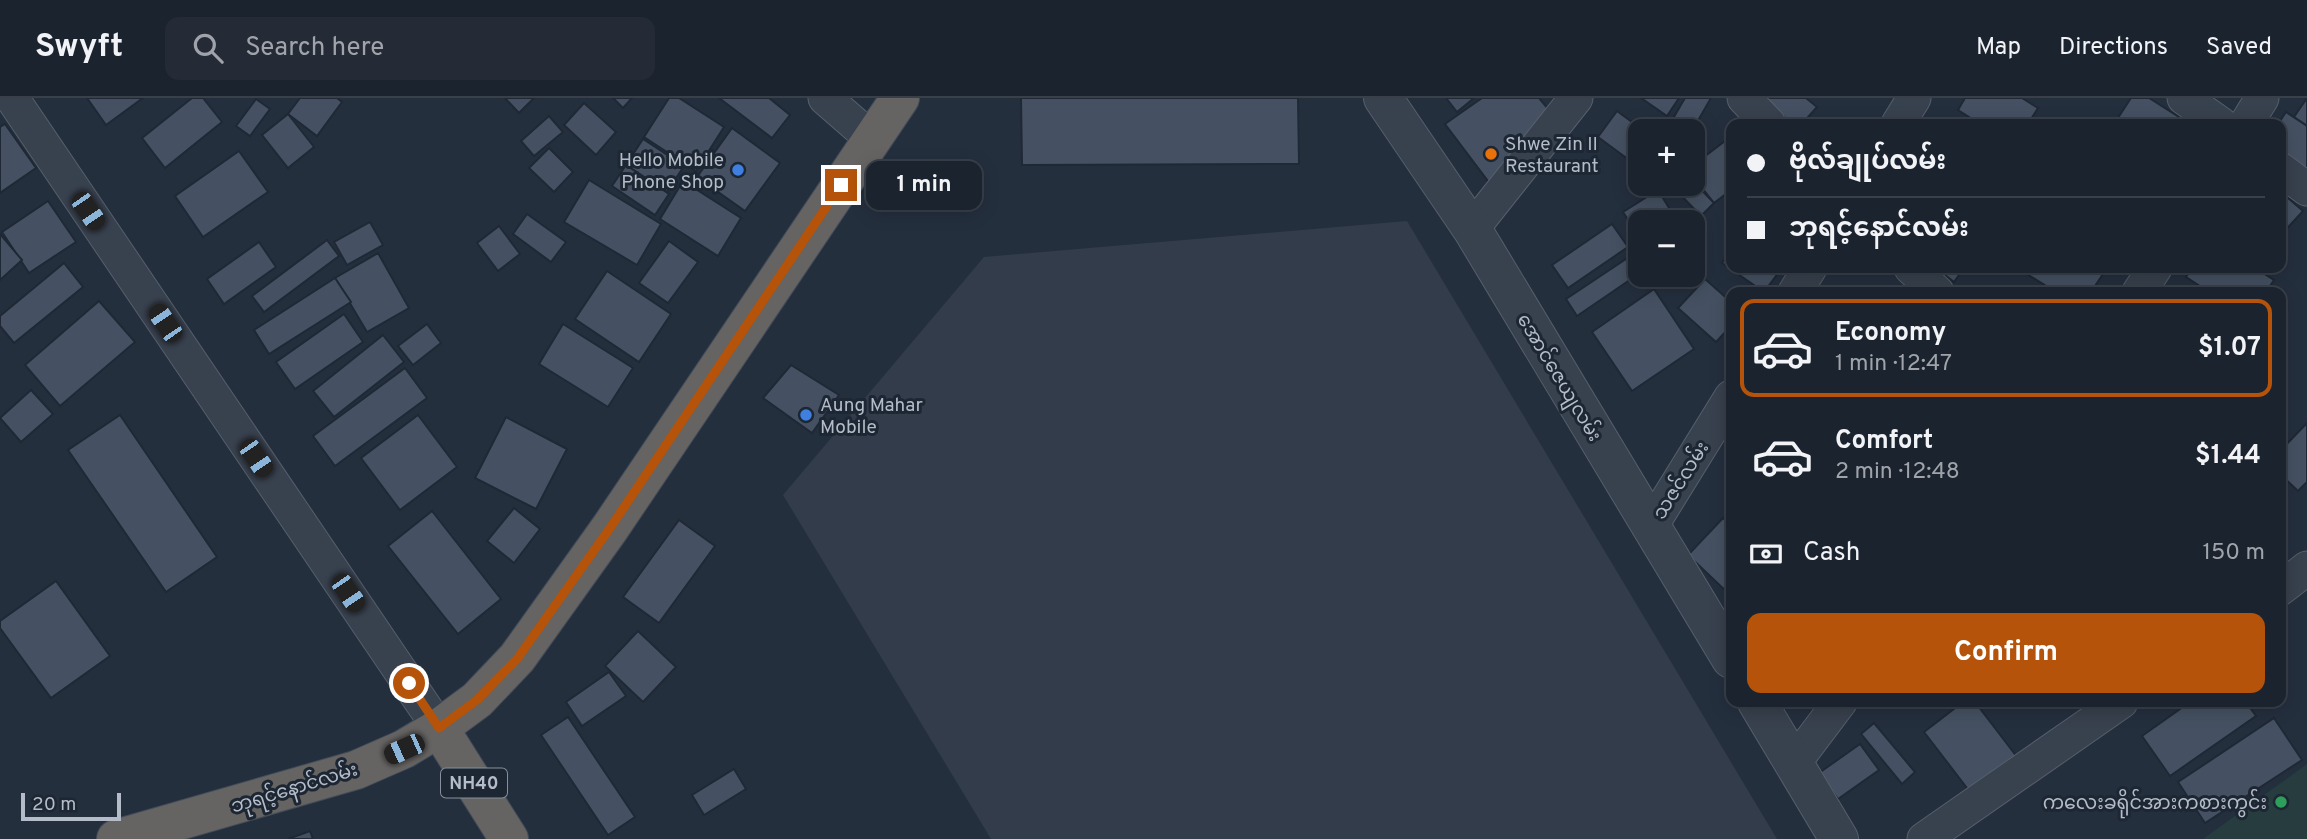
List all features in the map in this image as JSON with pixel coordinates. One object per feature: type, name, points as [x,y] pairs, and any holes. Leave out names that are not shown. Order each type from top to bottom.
[{"type":"highway","name":"ဘုရင့်နောင်လမ်း","points":[[132,837],[356,770],[404,749],[477,700],[517,659],[610,528],[900,98]]},
{"type":"highway","name":"NH40","points":[[439,728],[509,839]]},
{"type":"street","points":[[12,98],[439,728]]},
{"type":"street","points":[[825,98],[872,139]]},
{"type":"street","name":"အောင်ဇေယျလမ်း","points":[[1383,98],[1472,229],[1726,651]]},
{"type":"street","points":[[1472,229],[1576,98]]},
{"type":"street","points":[[1744,98],[1764,119]]},
{"type":"street","points":[[1901,119],[1914,98]]},
{"type":"street","points":[[2184,98],[2214,119]]},
{"type":"street","points":[[2249,119],[2262,98]]},
{"type":"street","points":[[2286,173],[2307,189]]},
{"type":"street","points":[[1916,273],[1932,287]]},
{"type":"street","name":"သဇင်လမ်း","points":[[1650,528],[1726,405]]},
{"type":"street","points":[[2286,584],[2307,568]]},
{"type":"street","points":[[1760,707],[1839,839]]},
{"type":"street","points":[[1794,763],[1836,707]]},
{"type":"street","points":[[1924,839],[2114,707]]},
{"type":"shaded area","points":[[1407,221],[1777,839],[991,839],[783,495],[984,257]]},
{"type":"green space","name":"ကလေးခရိုင်အားကစားကွင်း","points":[[2307,764],[2307,839],[2203,839]]},
{"type":"building","points":[[87,98],[143,98],[106,125]]},
{"type":"building","points":[[192,98],[203,98],[222,122],[165,168],[142,138]]},
{"type":"building","points":[[300,98],[337,98],[342,102],[317,136],[288,114]]},
{"type":"building","points":[[505,98],[534,98],[519,113]]},
{"type":"building","points":[[613,98],[632,98],[623,108]]},
{"type":"building","points":[[669,98],[679,98],[724,127],[696,171],[644,137]]},
{"type":"building","points":[[719,98],[769,98],[790,115],[772,138]]},
{"type":"building","points":[[1021,98],[1298,98],[1299,164],[1022,165]]},
{"type":"building","points":[[1446,98],[1474,98],[1457,112]]},
{"type":"building","name":"Shwe Zin II Restaurant","points":[[1482,98],[1539,98],[1549,110],[1491,185],[1445,124]]},
{"type":"building","points":[[1641,98],[1679,98],[1667,116]]},
{"type":"building","points":[[1685,98],[1711,98],[1699,119],[1673,119]]},
{"type":"building","points":[[1764,98],[1806,98],[1817,107],[1806,119],[1787,119]]},
{"type":"building","points":[[1965,98],[2022,98],[2038,108],[2031,119],[1972,119],[1958,110]]},
{"type":"building","points":[[2131,98],[2149,98],[2182,119],[2117,119]]},
{"type":"building","points":[[2307,98],[2307,126],[2294,117]]},
{"type":"building","points":[[256,99],[270,109],[250,136],[236,126]]},
{"type":"building","points":[[584,103],[616,132],[596,155],[564,125]]},
{"type":"building","points":[[1617,111],[1628,119],[1628,159],[1598,137]]},
{"type":"building","points":[[2286,112],[2307,126],[2307,179],[2286,164],[2286,119],[2281,119]]},
{"type":"building","points":[[288,114],[314,147],[288,168],[262,135]]},
{"type":"building","points":[[549,116],[563,132],[534,156],[521,141]]},
{"type":"building","points":[[5,124],[36,168],[0,193],[0,127]]},
{"type":"building","name":"Hello Mobile Phone Shop","points":[[732,128],[780,163],[745,211],[697,177]]},
{"type":"building","points":[[643,139],[684,166],[667,192],[626,165]]},
{"type":"building","points":[[1726,140],[1726,194],[1714,203],[1705,192],[1705,156]]},
{"type":"building","points":[[549,148],[573,172],[554,192],[529,168]]},
{"type":"building","points":[[239,151],[268,192],[203,237],[175,196]]},
{"type":"building","points":[[626,165],[669,194],[655,215],[612,186]]},
{"type":"building","points":[[589,180],[661,224],[637,265],[564,222]]},
{"type":"building","points":[[683,181],[741,218],[718,256],[660,219]]},
{"type":"building","points":[[1705,194],[1714,203],[1705,212],[1695,210],[1682,196],[1705,196]]},
{"type":"building","points":[[1648,196],[1662,196],[1670,210],[1628,210],[1628,220],[1623,212]]},
{"type":"building","points":[[2286,196],[2303,211],[2286,229]]},
{"type":"building","points":[[48,201],[76,242],[29,273],[2,232]]},
{"type":"building","points":[[527,214],[566,242],[551,262],[513,234]]},
{"type":"building","points":[[370,222],[383,245],[347,265],[334,242]]},
{"type":"building","points":[[1612,224],[1628,247],[1568,288],[1552,265]]},
{"type":"building","points":[[499,226],[520,254],[498,271],[477,243]]},
{"type":"building","points":[[0,234],[22,260],[0,280]]},
{"type":"building","points":[[327,240],[339,256],[264,312],[252,296]]},
{"type":"building","points":[[669,241],[698,262],[668,303],[639,283]]},
{"type":"building","points":[[259,242],[276,267],[224,304],[207,279]]},
{"type":"building","points":[[378,253],[409,308],[367,332],[335,278]]},
{"type":"building","points":[[1626,259],[1628,262],[1628,281],[1577,316],[1566,299]]},
{"type":"building","points":[[64,263],[83,287],[14,343],[0,326],[0,316]]},
{"type":"building","points":[[607,271],[671,314],[639,362],[575,319]]},
{"type":"building","points":[[1736,273],[1778,273],[1768,287],[1757,287]]},
{"type":"building","points":[[1942,273],[1960,273],[1954,282]]},
{"type":"building","points":[[2025,273],[2104,273],[2094,287],[2048,287]]},
{"type":"building","points":[[2189,273],[2263,273],[2274,280],[2269,287],[2201,287],[2186,277]]},
{"type":"building","points":[[335,278],[351,302],[269,354],[254,330]]},
{"type":"building","points":[[1705,279],[1726,298],[1726,331],[1716,342],[1678,308],[1698,287],[1705,287]]},
{"type":"building","points":[[1654,289],[1694,349],[1632,391],[1592,332]]},
{"type":"building","points":[[99,301],[135,342],[60,406],[25,365]]},
{"type":"building","points":[[344,314],[363,342],[295,389],[276,362]]},
{"type":"building","points":[[427,324],[441,343],[413,365],[398,346]]},
{"type":"building","points":[[563,324],[633,368],[608,407],[539,364]]},
{"type":"building","points":[[383,335],[404,362],[334,417],[313,391]]},
{"type":"building","name":"Aung Mahar Mobile","points":[[791,365],[839,395],[812,433],[763,398]]},
{"type":"building","points":[[405,368],[427,398],[335,466],[313,436]]},
{"type":"building","points":[[31,390],[53,414],[21,442],[0,418]]},
{"type":"building","points":[[120,415],[217,557],[166,592],[68,450]]},
{"type":"building","points":[[418,415],[457,467],[400,510],[361,458]]},
{"type":"building","points":[[506,417],[567,449],[536,509],[475,478]]},
{"type":"building","points":[[2307,423],[2307,482],[2298,491],[2286,480],[2286,445]]},
{"type":"building","points":[[514,508],[540,529],[514,563],[487,541]]},
{"type":"building","points":[[432,511],[501,599],[458,634],[388,546]]},
{"type":"building","points":[[1723,518],[1726,521],[1726,591],[1688,555]]},
{"type":"building","points":[[679,520],[715,546],[659,623],[623,597]]},
{"type":"building","points":[[56,581],[110,656],[51,698],[0,628],[0,621]]},
{"type":"building","points":[[638,631],[676,667],[643,702],[605,666]]},
{"type":"building","points":[[609,672],[626,696],[582,726],[566,702]]},
{"type":"building","points":[[1956,707],[1979,707],[2017,757],[1970,792],[1924,732]]},
{"type":"building","points":[[2183,707],[2250,707],[2256,716],[2170,776],[2142,736]]},
{"type":"building","points":[[568,717],[635,817],[608,835],[541,735]]},
{"type":"building","points":[[2274,718],[2302,760],[2205,823],[2178,782]]},
{"type":"building","points":[[1874,723],[1915,772],[1902,784],[1861,734]]},
{"type":"building","points":[[1860,744],[1879,770],[1838,799],[1819,773]]},
{"type":"building","points":[[734,769],[746,789],[704,815],[692,795]]},
{"type":"building","points":[[310,831],[313,839],[288,839]]},
{"type":"place","name":"Shwe Zin II Restaurant","points":[[1491,154]]},
{"type":"place","name":"Hello Mobile Phone Shop","points":[[738,170]]},
{"type":"place","name":"Aung Mahar Mobile","points":[[806,415]]},
{"type":"place","name":"ကလေးခရိုင်အားကစားကွင်း","points":[[2281,802]]},
{"type":"route","points":[[409,683],[439,728],[477,700],[517,659],[610,528],[841,185]]}]
